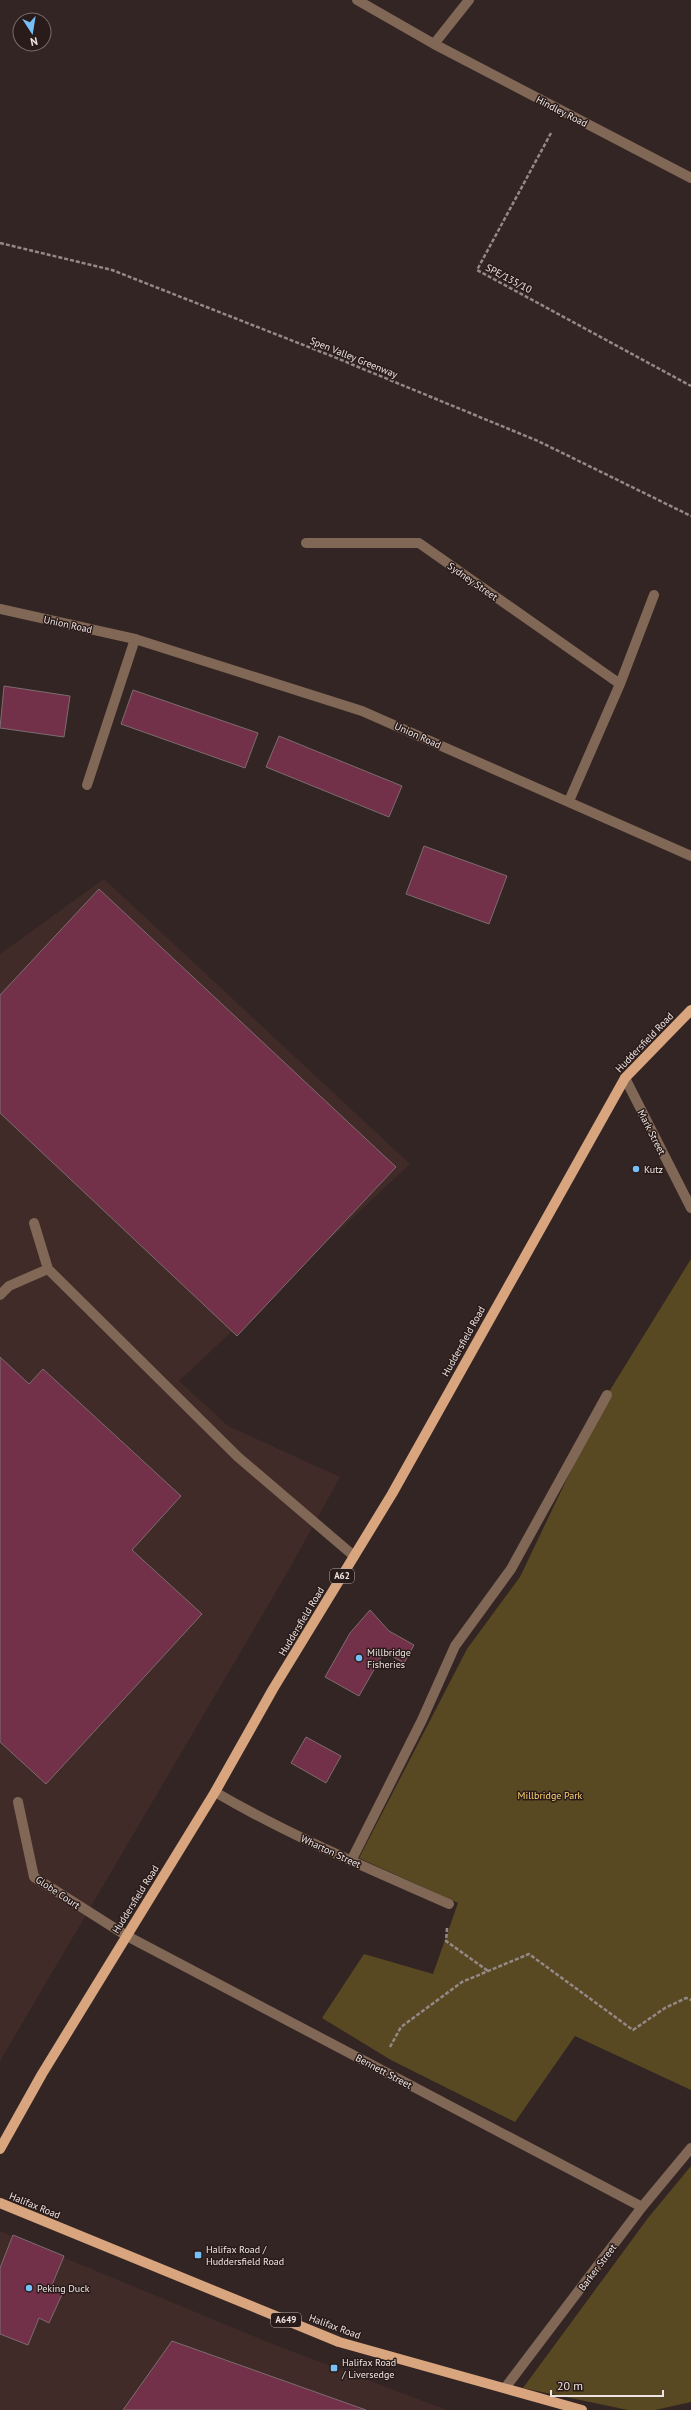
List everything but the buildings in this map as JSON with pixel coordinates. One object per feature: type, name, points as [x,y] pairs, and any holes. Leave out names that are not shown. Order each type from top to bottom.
[{"type":"main road","name":"Huddersfield Road","points":[[0,2149],[42,2074],[215,1792],[273,1689],[392,1494],[624,1078],[691,1010]]},
{"type":"main road","name":"Halifax Road","points":[[0,2203],[339,2342],[582,2410]]},
{"type":"street","name":"Hindley Road","points":[[357,0],[434,44],[691,178]]},
{"type":"street","points":[[434,44],[469,0]]},
{"type":"street","name":"Sydney Street","points":[[306,543],[419,543],[620,684]]},
{"type":"street","points":[[569,801],[620,684],[654,595]]},
{"type":"street","name":"Union Road","points":[[0,609],[135,639],[362,711],[691,856]]},
{"type":"street","points":[[87,785],[135,639]]},
{"type":"street","name":"Mark Street","points":[[624,1078],[691,1208]]},
{"type":"street","points":[[34,1224],[48,1269],[238,1457],[354,1556]]},
{"type":"street","points":[[0,1295],[9,1286],[48,1269]]},
{"type":"street","points":[[351,1861],[422,1720],[455,1646],[511,1569],[606,1395]]},
{"type":"street","name":"Wharton Street","points":[[215,1792],[248,1811],[351,1861],[449,1904]]},
{"type":"street","name":"Globe Court","points":[[18,1802],[34,1877],[126,1936]]},
{"type":"street","name":"Bennett Street","points":[[126,1936],[642,2207]]},
{"type":"street","name":"Barker Street","points":[[505,2388],[642,2207],[691,2148]]},
{"type":"path","name":"SPE/135/10","points":[[563,111],[477,270],[691,386]]},
{"type":"path","name":"Spen Valley Greenway","points":[[0,243],[112,270],[334,357],[538,442],[691,516]]},
{"type":"path","points":[[449,1904],[446,1941],[488,1972]]},
{"type":"path","points":[[377,2068],[401,2027],[462,1982],[529,1954],[633,2030],[665,2008],[686,1998],[691,2000]]},
{"type":"shaded area","points":[[104,879],[410,1164],[179,1381],[228,1426],[340,1477],[287,1573],[0,2061],[0,954]]},
{"type":"shaded area","points":[[0,2231],[270,2343],[447,2410],[0,2410]]},
{"type":"green space","name":"Millbridge Park","points":[[691,1259],[691,2090],[575,2036],[515,2122],[391,2060],[322,2018],[364,1954],[433,1974],[458,1903],[359,1858],[467,1649],[520,1577],[607,1395]]},
{"type":"green space","points":[[691,2166],[691,2402],[655,2410],[628,2410],[523,2388],[648,2218]]},
{"type":"place","name":"Kutz","points":[[636,1169]]},
{"type":"place","name":"Millbridge Fisheries","points":[[359,1658]]},
{"type":"place","name":"Halifax Road / Huddersfield Road","points":[[198,2255]]},
{"type":"place","name":"Peking Duck","points":[[29,2288]]},
{"type":"place","name":"Halifax Road / Liversedge","points":[[334,2368]]}]
